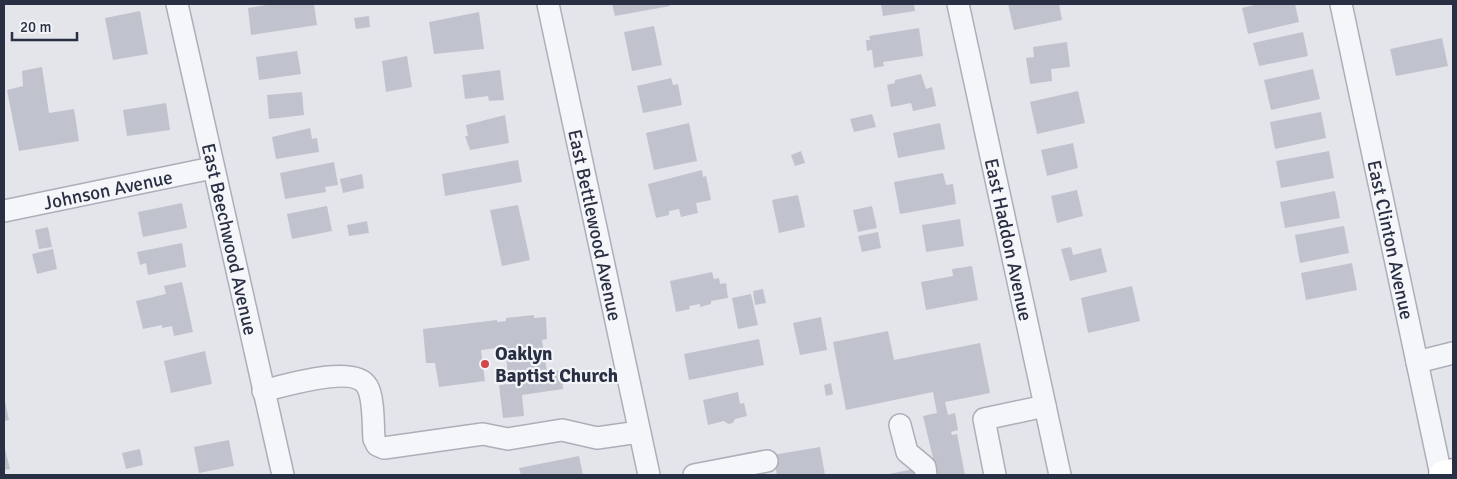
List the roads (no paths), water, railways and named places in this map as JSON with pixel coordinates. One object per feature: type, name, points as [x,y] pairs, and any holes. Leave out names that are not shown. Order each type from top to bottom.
[{"type":"highway","points":[[1442,475],[1453,473]]},
{"type":"street","name":"East Beechwood Avenue","points":[[177,4],[212,168],[283,475]]},
{"type":"street","name":"East Bettlewood Avenue","points":[[548,4],[648,475]]},
{"type":"street","name":"East Haddon Avenue","points":[[958,4],[1060,475]]},
{"type":"street","name":"East Clinton Avenue","points":[[1341,4],[1442,475]]},
{"type":"street","name":"Johnson Avenue","points":[[4,211],[212,168]]},
{"type":"street","points":[[1417,362],[1453,353]]},
{"type":"street","points":[[263,391],[322,378],[346,376],[358,379],[367,386],[370,396],[374,440],[377,446],[384,448],[483,434],[508,439],[562,430],[596,438],[639,432]]},
{"type":"street","points":[[995,475],[984,419],[1045,406]]},
{"type":"street","points":[[900,425],[907,452],[924,467],[926,475]]},
{"type":"street","points":[[694,475],[767,461]]},
{"type":"place","name":"Oaklyn Baptist Church","points":[[485,364]]}]
